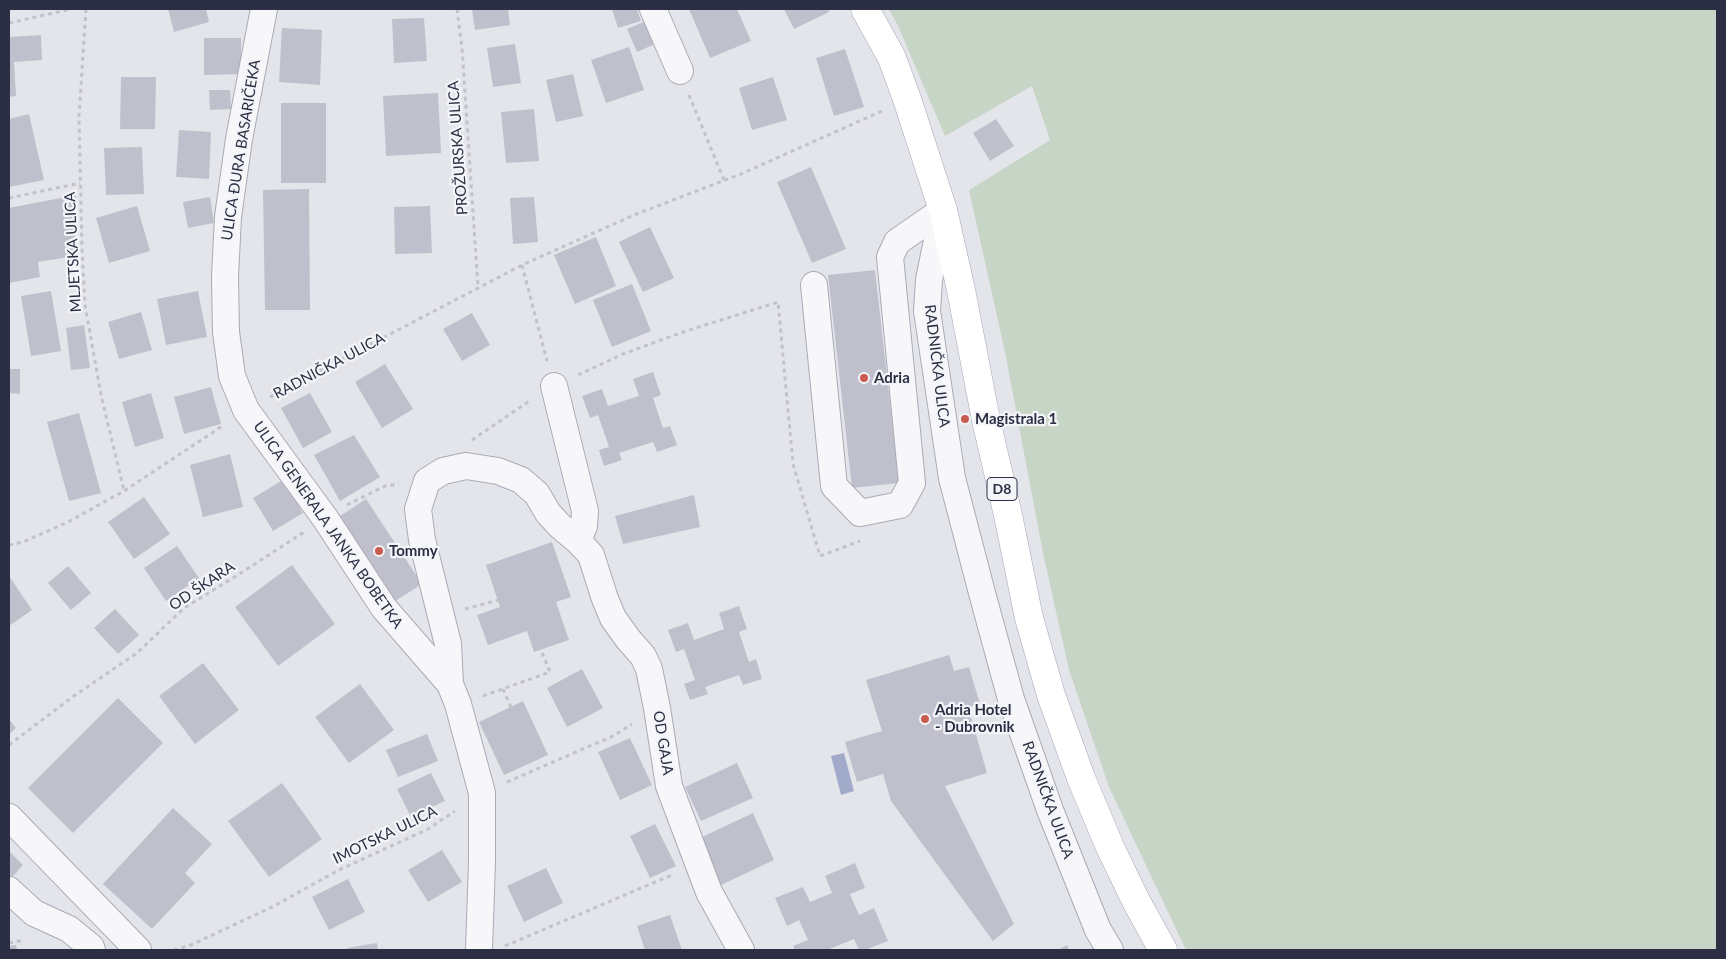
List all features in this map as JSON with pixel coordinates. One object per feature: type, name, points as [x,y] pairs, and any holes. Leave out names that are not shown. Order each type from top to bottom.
[{"type":"main road","name":"D8","points":[[865,9],[892,58],[943,210],[1029,618],[1051,695],[1081,778],[1110,847],[1136,901],[1163,950]]},
{"type":"street","name":"ULICA ĐURA BASARIČEKA","points":[[246,410],[232,376],[226,332],[225,277],[228,217],[238,148],[264,9]]},
{"type":"street","points":[[653,9],[680,71]]},
{"type":"street","points":[[814,285],[834,486],[860,514],[900,505],[912,483],[890,257],[897,242],[943,210]]},
{"type":"street","name":"RADNIČKA ULICA","points":[[943,210],[929,280],[927,311],[952,478],[1011,699],[1050,810],[1098,930],[1110,950]]},
{"type":"street","points":[[554,386],[585,511],[584,526],[578,541]]},
{"type":"street","name":"ULICA GENERALA JANKA BOBETKA","points":[[246,410],[325,518],[384,608],[454,694],[482,793],[492,948]]},
{"type":"street","name":"OD GAJA","points":[[435,476],[466,466],[498,471],[521,480],[537,494],[548,513],[560,526],[591,555],[613,618],[642,656],[649,669],[669,786],[709,892],[741,950]]},
{"type":"street","points":[[435,476],[418,510],[422,540],[449,653],[454,694]]},
{"type":"street","points":[[9,817],[138,950]]},
{"type":"street","points":[[9,890],[34,913],[69,929],[91,947],[92,950]]},
{"type":"path","points":[[9,23],[71,9]]},
{"type":"path","name":"MLJETSKA ULICA","points":[[86,9],[79,117],[85,305],[101,395],[124,491]]},
{"type":"path","name":"PROŽURSKA ULICA","points":[[457,9],[462,48],[478,286]]},
{"type":"path","points":[[680,71],[724,180]]},
{"type":"path","name":"RADNIČKA ULICA","points":[[9,545],[23,542],[68,522],[124,491],[246,410],[478,286],[634,215],[724,180],[907,99]]},
{"type":"path","points":[[9,198],[80,183]]},
{"type":"path","points":[[522,265],[554,386]]},
{"type":"path","points":[[435,476],[458,450],[519,406],[554,386],[623,354],[682,332],[778,302],[793,464],[820,556],[864,540]]},
{"type":"path","name":"OD ŠKARA","points":[[9,744],[71,698],[137,653],[184,608],[241,574],[325,518],[386,486],[435,476]]},
{"type":"path","points":[[441,616],[498,600]]},
{"type":"path","points":[[454,694],[503,689],[550,672],[541,650]]},
{"type":"path","points":[[503,689],[511,707]]},
{"type":"path","name":"IMOTSKA ULICA","points":[[174,950],[191,946],[274,906],[339,870],[428,829],[482,793],[613,736],[657,708]]},
{"type":"path","points":[[492,948],[698,864]]},
{"type":"path","points":[[9,943],[28,939]]},
{"type":"green space","points":[[889,9],[1717,9],[1717,950],[1186,950],[1109,787],[1069,670],[1043,553],[1005,352],[969,190],[1050,140],[1032,86],[945,136]]},
{"type":"water","points":[[844,753],[854,791],[841,795],[831,756]]},
{"type":"building","points":[[168,9],[206,9],[209,22],[174,32]]},
{"type":"building","points":[[472,9],[508,9],[510,25],[475,30]]},
{"type":"building","points":[[612,9],[637,9],[641,21],[618,28]]},
{"type":"building","points":[[689,9],[737,9],[751,41],[710,58]]},
{"type":"building","points":[[784,9],[828,9],[829,12],[794,29]]},
{"type":"building","points":[[424,18],[427,61],[394,63],[392,19]]},
{"type":"building","points":[[646,21],[655,44],[637,52],[627,29]]},
{"type":"building","points":[[282,28],[322,30],[320,85],[279,82]]},
{"type":"building","points":[[41,35],[42,60],[14,62],[16,96],[9,97],[9,37]]},
{"type":"building","points":[[204,38],[241,38],[241,74],[204,75]]},
{"type":"building","points":[[515,44],[521,83],[493,87],[487,48]]},
{"type":"building","points":[[629,47],[644,90],[606,103],[591,60]]},
{"type":"building","points":[[845,49],[864,107],[834,116],[816,58]]},
{"type":"building","points":[[573,74],[583,116],[556,122],[546,80]]},
{"type":"building","points":[[121,77],[156,77],[155,129],[120,129]]},
{"type":"building","points":[[773,77],[787,120],[752,130],[739,88]]},
{"type":"building","points":[[209,90],[230,90],[231,109],[210,110]]},
{"type":"building","points":[[438,93],[441,153],[386,156],[383,96]]},
{"type":"building","points":[[281,103],[326,103],[326,183],[281,183]]},
{"type":"building","points":[[534,109],[539,161],[506,163],[501,112]]},
{"type":"building","points":[[29,114],[44,180],[9,187],[9,119]]},
{"type":"building","points":[[996,119],[1014,146],[990,161],[973,133]]},
{"type":"building","points":[[179,130],[211,132],[209,179],[176,177]]},
{"type":"building","points":[[142,147],[144,194],[106,195],[104,148]]},
{"type":"building","points":[[811,167],[846,249],[812,263],[777,182]]},
{"type":"building","points":[[309,189],[310,310],[265,310],[263,190]]},
{"type":"building","points":[[76,195],[75,256],[38,262],[40,277],[9,283],[9,208]]},
{"type":"building","points":[[210,197],[214,223],[188,228],[183,202]]},
{"type":"building","points":[[534,197],[538,242],[513,244],[510,198]]},
{"type":"building","points":[[137,206],[150,251],[109,263],[96,218]]},
{"type":"building","points":[[430,206],[432,253],[395,254],[394,207]]},
{"type":"building","points":[[650,227],[674,278],[643,292],[619,242]]},
{"type":"building","points":[[596,237],[616,286],[575,304],[554,255]]},
{"type":"building","points":[[875,270],[899,483],[852,488],[828,275]]},
{"type":"building","points":[[632,284],[651,331],[612,347],[593,300]]},
{"type":"building","points":[[51,291],[61,351],[31,356],[21,296]]},
{"type":"building","points":[[198,291],[207,337],[166,345],[157,299]]},
{"type":"building","points":[[141,312],[152,350],[119,359],[108,322]]},
{"type":"building","points":[[472,313],[490,345],[462,361],[443,329]]},
{"type":"building","points":[[84,325],[90,368],[71,370],[66,328]]},
{"type":"building","points":[[385,364],[413,409],[382,428],[355,382]]},
{"type":"building","points":[[9,369],[20,369],[20,394],[9,393]]},
{"type":"building","points":[[653,372],[661,395],[653,398],[663,428],[670,426],[677,445],[657,452],[653,442],[619,453],[622,460],[604,466],[599,450],[609,447],[598,415],[590,418],[582,396],[602,389],[608,406],[639,396],[633,379]]},
{"type":"building","points":[[211,387],[221,424],[184,434],[174,397]]},
{"type":"building","points":[[151,393],[164,438],[135,447],[122,402]]},
{"type":"building","points":[[310,393],[332,432],[303,448],[281,408]]},
{"type":"building","points":[[79,413],[101,493],[69,501],[47,422]]},
{"type":"building","points":[[354,435],[380,477],[340,501],[314,455]]},
{"type":"building","points":[[230,454],[243,507],[203,517],[190,465]]},
{"type":"building","points":[[283,480],[303,513],[273,531],[253,498]]},
{"type":"building","points":[[694,495],[700,527],[623,544],[615,516]]},
{"type":"building","points":[[144,497],[170,534],[134,559],[108,522]]},
{"type":"building","name":"Tommy","points":[[366,499],[422,584],[392,603],[337,518]]},
{"type":"building","points":[[552,542],[571,597],[556,602],[569,640],[534,652],[527,631],[488,645],[477,615],[500,607],[486,565]]},
{"type":"building","points":[[177,546],[199,578],[166,601],[144,568]]},
{"type":"building","points":[[292,565],[335,624],[278,666],[235,607]]},
{"type":"building","points":[[68,566],[91,593],[71,610],[48,583]]},
{"type":"building","points":[[9,576],[32,610],[9,626]]},
{"type":"building","points":[[739,606],[747,629],[739,632],[749,662],[756,659],[762,679],[743,685],[739,675],[705,687],[708,694],[690,700],[684,684],[695,680],[684,649],[676,652],[668,630],[688,623],[694,640],[724,629],[719,613]]},
{"type":"building","points":[[115,609],[139,635],[118,654],[94,628]]},
{"type":"building","name":"Adria Hotel - Dubrovnik","points":[[949,655],[954,671],[969,667],[980,704],[968,707],[987,773],[945,786],[1014,924],[993,941],[891,801],[883,774],[857,782],[845,742],[882,731],[866,680]]},
{"type":"building","points":[[203,663],[239,710],[195,744],[159,696]]},
{"type":"building","points":[[582,669],[603,708],[567,727],[547,688]]},
{"type":"building","points":[[360,684],[394,730],[349,763],[315,717]]},
{"type":"building","points":[[118,698],[163,743],[73,833],[28,788]]},
{"type":"building","points":[[523,701],[548,755],[504,775],[479,722]]},
{"type":"building","points":[[9,719],[16,728],[9,734]]},
{"type":"building","points":[[427,734],[438,761],[398,777],[386,750]]},
{"type":"building","points":[[630,738],[652,785],[620,800],[598,752]]},
{"type":"building","points":[[737,763],[753,798],[701,821],[685,787]]},
{"type":"building","points":[[431,773],[445,801],[411,817],[397,789]]},
{"type":"building","points":[[282,783],[322,839],[269,877],[228,821]]},
{"type":"building","points":[[173,808],[212,844],[185,873],[195,883],[152,929],[103,884]]},
{"type":"building","points":[[753,813],[774,860],[721,885],[700,838]]},
{"type":"building","points":[[655,824],[676,866],[650,878],[630,836]]},
{"type":"building","points":[[442,850],[462,882],[428,902],[408,870]]},
{"type":"building","points":[[9,851],[23,865],[9,881]]},
{"type":"building","points":[[855,863],[865,888],[850,894],[859,915],[874,908],[888,941],[865,950],[859,950],[854,939],[827,950],[795,950],[793,946],[808,940],[799,920],[787,926],[775,898],[803,887],[810,902],[832,893],[825,876]]},
{"type":"building","points":[[546,868],[563,903],[524,922],[507,886]]},
{"type":"building","points":[[348,879],[365,912],[329,930],[312,897]]},
{"type":"building","points":[[670,915],[682,950],[645,950],[637,926]]},
{"type":"building","points":[[377,943],[378,950],[347,950],[347,948]]},
{"type":"building","points":[[16,945],[17,950],[9,950],[9,946]]},
{"type":"building","points":[[1067,945],[1069,950],[1058,950]]},
{"type":"place","name":"Adria","points":[[864,378]]},
{"type":"place","name":"Magistrala 1","points":[[965,419]]},
{"type":"place","name":"Tommy","points":[[379,551]]},
{"type":"place","name":"Adria Hotel - Dubrovnik","points":[[925,719]]}]
